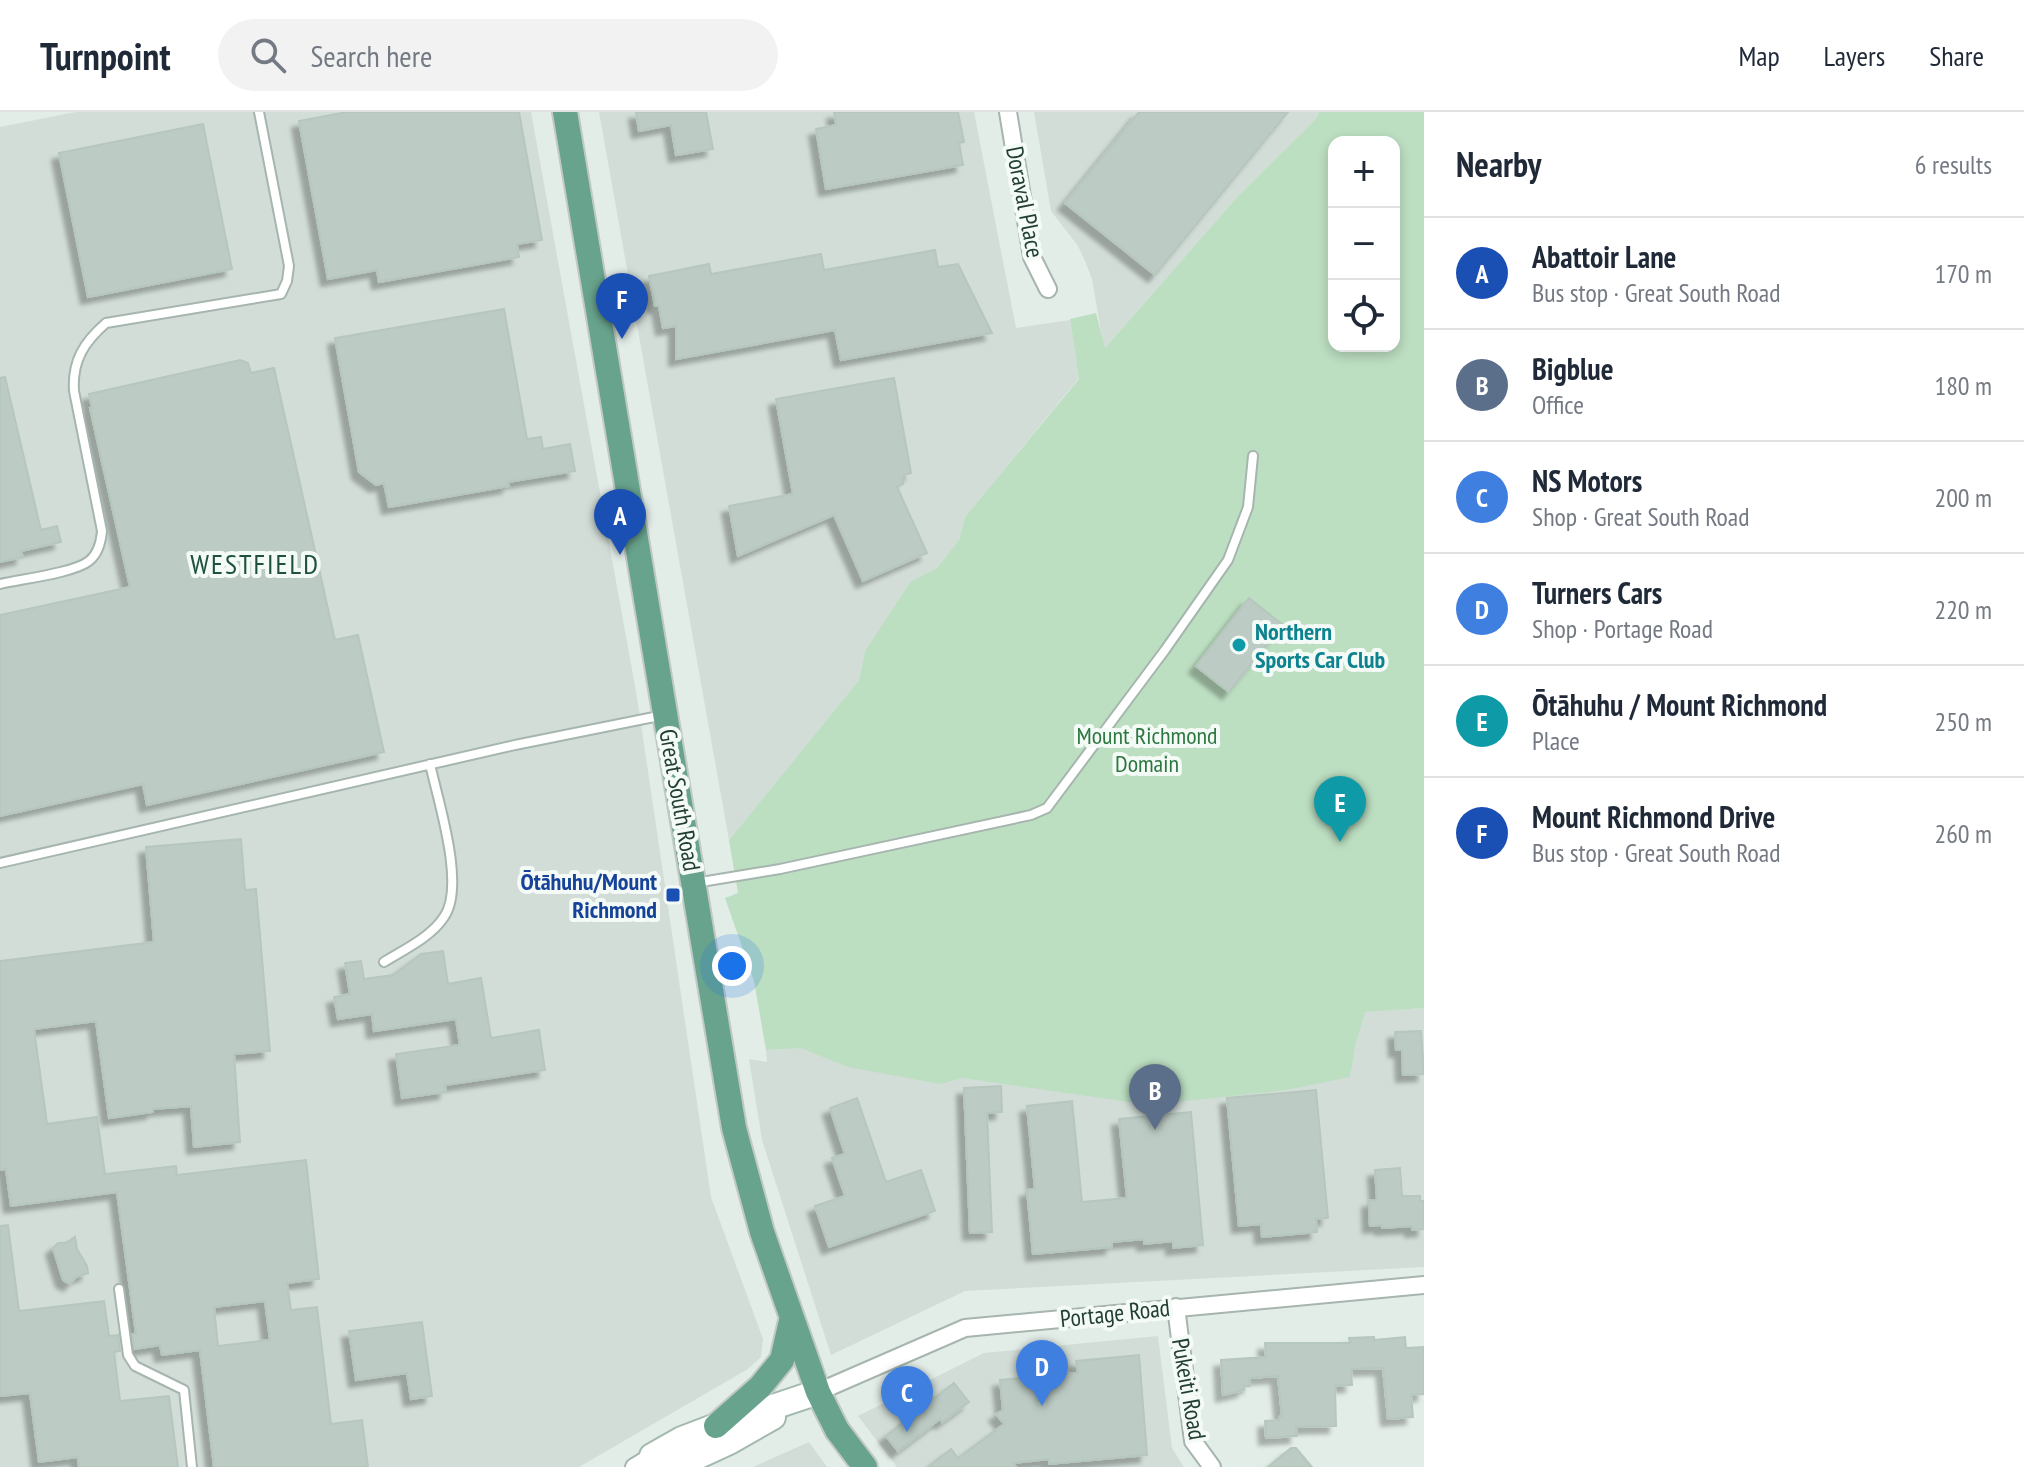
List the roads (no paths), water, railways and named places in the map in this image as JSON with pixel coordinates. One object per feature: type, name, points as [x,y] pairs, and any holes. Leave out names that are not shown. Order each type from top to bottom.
[{"type":"main road","name":"Great South Road","points":[[565,112],[734,1128],[748,1185],[791,1321],[818,1392],[837,1430],[865,1467]]},
{"type":"main road","points":[[697,1467],[782,1360],[791,1321]]},
{"type":"main road","name":"Portage Road","points":[[675,1467],[722,1434],[818,1392]]},
{"type":"main road","name":"Portage Road","points":[[648,1463],[682,1439],[722,1434]]},
{"type":"street","name":"Doraval Place","points":[[1008,112],[1032,257],[1048,289]]},
{"type":"street","name":"Portage Road","points":[[818,1392],[965,1328],[1424,1285]]},
{"type":"street","name":"Pukeiti Road","points":[[1176,1307],[1193,1441],[1212,1467]]},
{"type":"lane","points":[[0,584],[69,569],[90,561],[100,546],[102,531],[75,399],[73,375],[88,338],[106,323],[281,294],[287,281],[288,258],[259,112]]},
{"type":"lane","points":[[694,883],[780,869],[1031,815],[1047,808],[1228,560],[1248,507],[1253,456]]},
{"type":"lane","points":[[0,863],[430,764],[665,715]]},
{"type":"lane","points":[[384,962],[434,929],[446,915],[453,895],[453,870],[430,764]]},
{"type":"lane","points":[[119,1289],[128,1355],[135,1366],[184,1390],[192,1467]]},
{"type":"place","name":"Mount Richmond Drive","points":[[622,339]]},
{"type":"place","name":"Abattoir Lane","points":[[620,555]]},
{"type":"place","name":"Northern Sports Car Club","points":[[1239,645]]},
{"type":"place","name":"Ōtāhuhu / Mount Richmond","points":[[1340,842]]},
{"type":"place","name":"Ōtāhuhu/Mount Richmond","points":[[673,895]]},
{"type":"place","name":"Bigblue","points":[[1155,1130]]},
{"type":"place","name":"Turners Cars","points":[[1042,1406]]},
{"type":"place","name":"NS Motors","points":[[907,1432]]},
{"type":"district","name":"WESTFIELD","points":[[255,563]]},
{"type":"park label","name":"Mount Richmond Domain","points":[[1147,749]]}]
